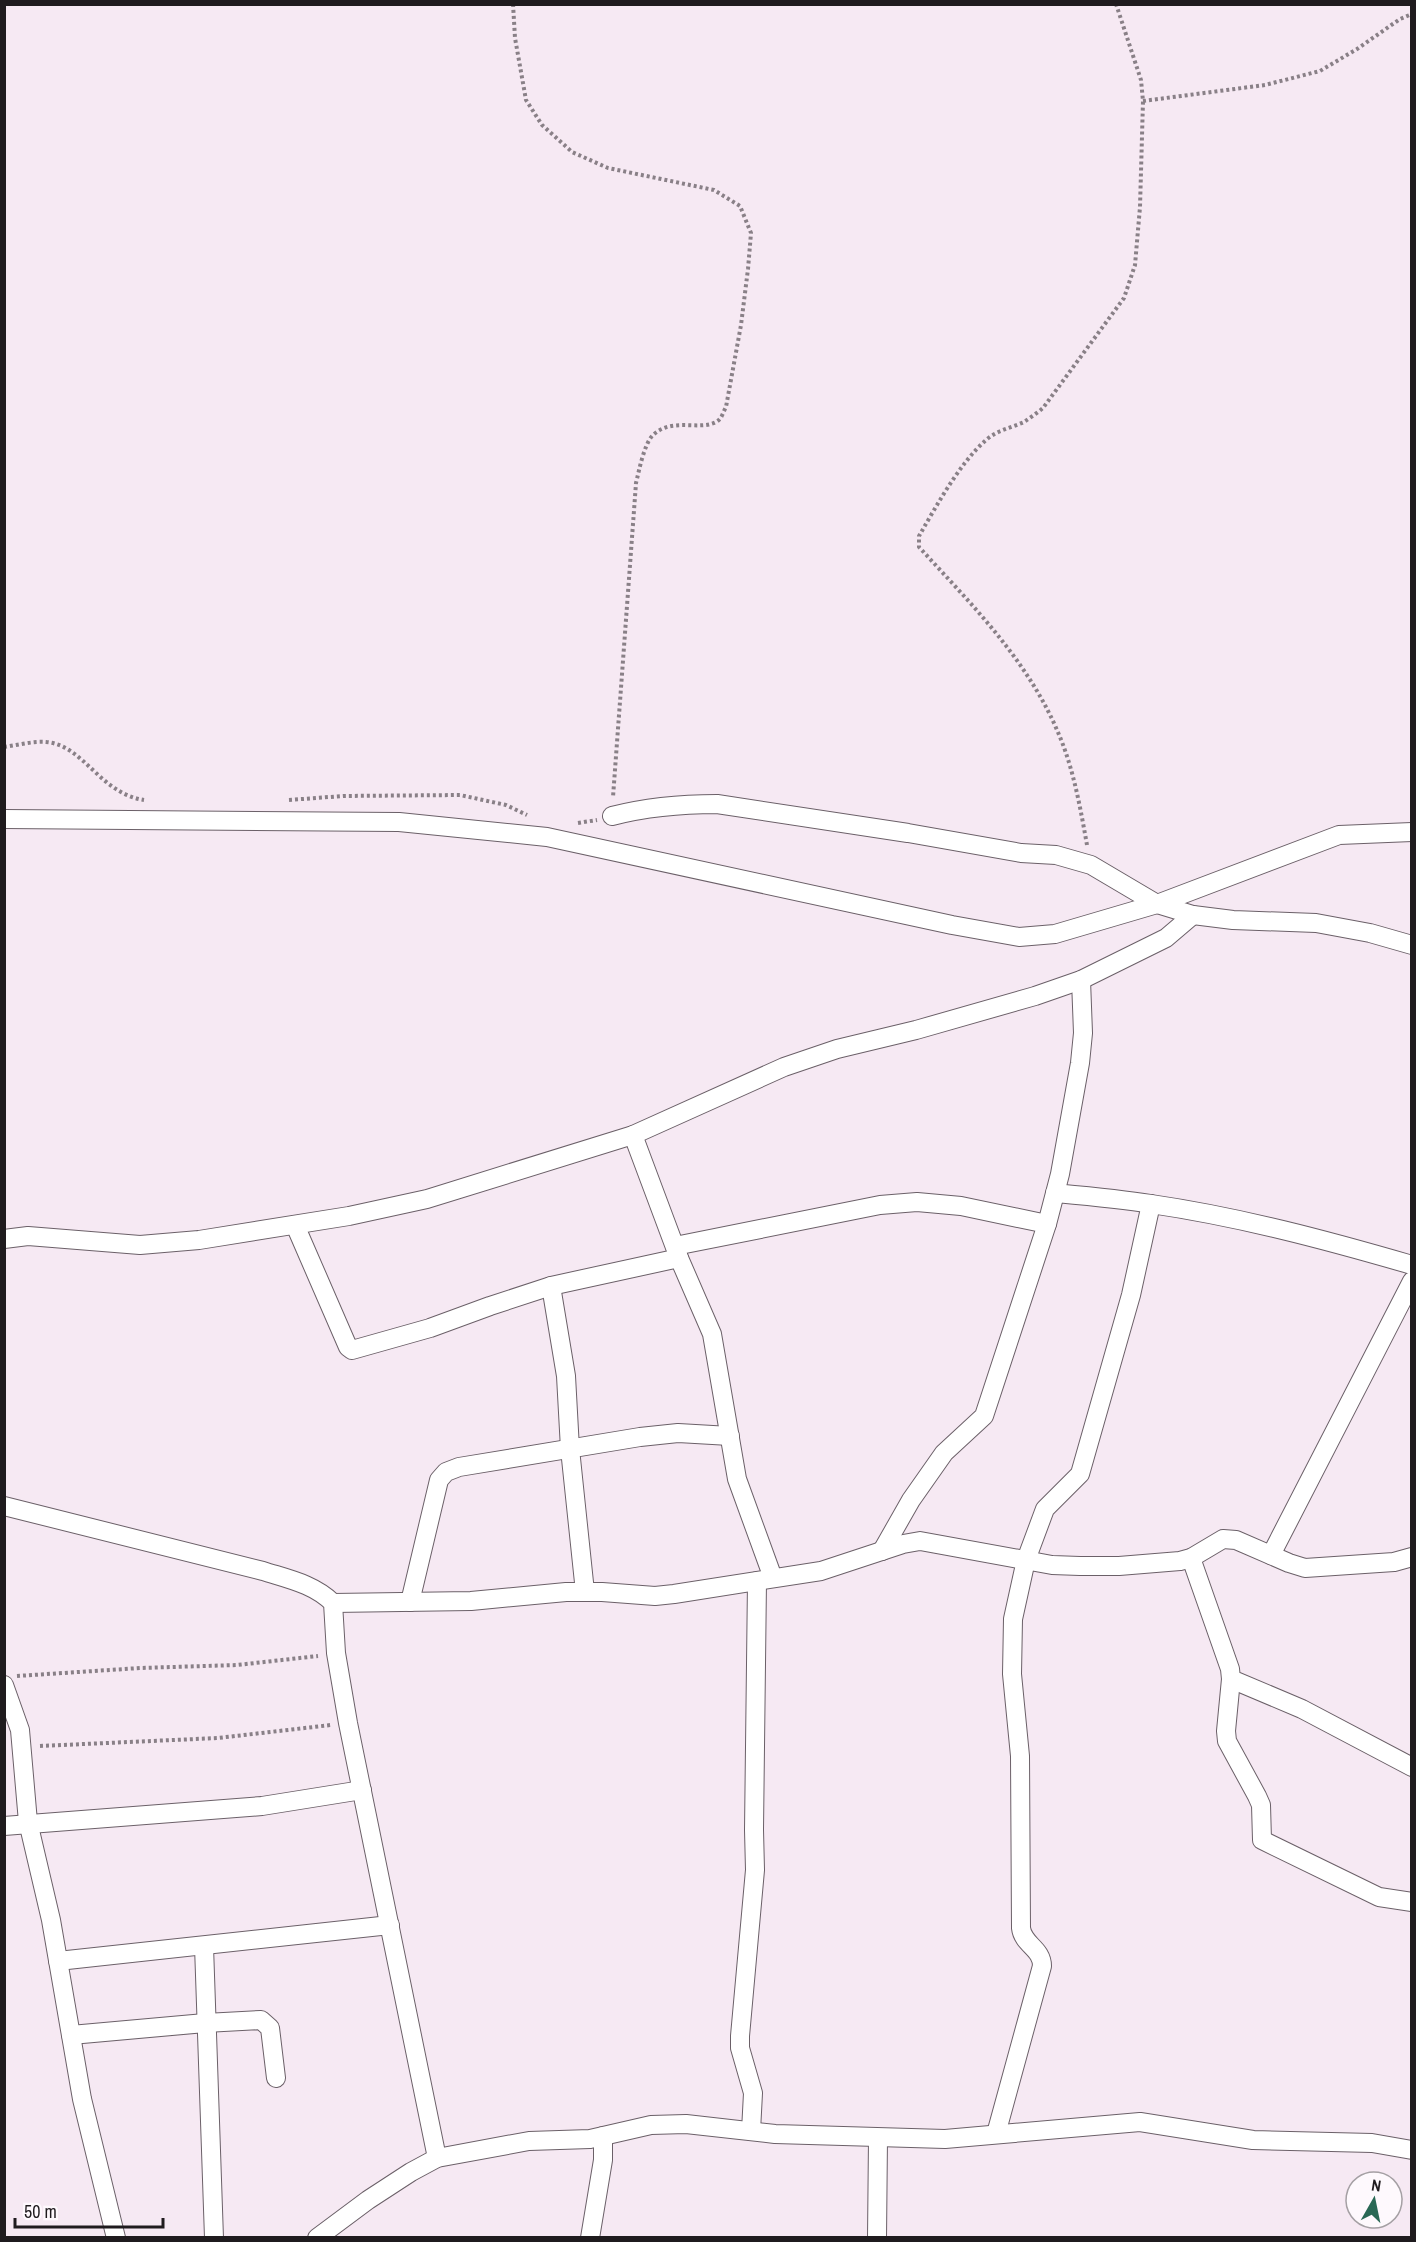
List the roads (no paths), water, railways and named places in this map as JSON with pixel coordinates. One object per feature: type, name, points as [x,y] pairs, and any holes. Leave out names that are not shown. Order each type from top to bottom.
[{"type":"street","points":[[612,816],[642,808],[717,804],[1021,853],[1056,855],[1091,865],[1157,904],[1193,915],[1233,920],[1316,923],[1370,933],[1412,945]]},
{"type":"street","points":[[4,819],[399,822],[546,837],[1019,938],[1055,933],[1157,904],[1339,835],[1412,832]]},
{"type":"street","points":[[4,1239],[28,1236],[140,1245],[199,1240],[295,1226],[427,1199],[633,1134],[784,1067],[837,1050],[1035,996],[1081,980],[1166,938],[1193,915]]},
{"type":"street","points":[[882,1551],[911,1500],[944,1453],[984,1416],[1055,1193],[1080,1063],[1083,1033],[1081,980]]},
{"type":"street","points":[[633,1134],[677,1252],[712,1334],[737,1479],[765,1580],[754,1830],[755,1870],[740,2036],[740,2048],[753,2093],[752,2131]]},
{"type":"street","points":[[1055,1193],[1151,1204],[1311,1236],[1412,1264]]},
{"type":"street","points":[[295,1226],[348,1347],[352,1350],[430,1328],[551,1286],[677,1252],[879,1205],[917,1202],[961,1206],[1047,1224]]},
{"type":"street","points":[[996,2134],[1042,1966],[1041,1954],[1025,1939],[1021,1928],[1020,1756],[1012,1674],[1013,1619],[1026,1560],[1045,1509],[1080,1474],[1131,1295],[1151,1204]]},
{"type":"street","points":[[1271,1555],[1412,1281]]},
{"type":"street","points":[[551,1286],[566,1376],[570,1449],[585,1592]]},
{"type":"street","points":[[410,1602],[439,1480],[446,1472],[459,1467],[639,1437],[678,1433],[730,1436]]},
{"type":"street","points":[[4,1506],[263,1571],[317,1590],[333,1603],[471,1601],[585,1592],[664,1595],[821,1570],[903,1544],[920,1541],[1052,1565],[1109,1566],[1180,1562],[1223,1539],[1236,1540],[1305,1568],[1394,1562],[1412,1557]]},
{"type":"street","points":[[1191,1558],[1230,1669],[1227,1741],[1261,1805],[1262,1840],[1372,1894],[1412,1902]]},
{"type":"street","points":[[333,1603],[336,1653],[348,1723],[437,2158]]},
{"type":"street","points":[[1231,1679],[1302,1709],[1412,1767]]},
{"type":"street","points":[[10,1680],[20,1730],[28,1822],[58,1961],[82,2099],[116,2238]]},
{"type":"street","points":[[4,1826],[28,1822],[262,1806],[362,1790]]},
{"type":"street","points":[[58,1961],[390,1925]]},
{"type":"street","points":[[204,1946],[214,2238]]},
{"type":"street","points":[[71,2035],[261,2020],[265,2021],[270,2028],[276,2078]]},
{"type":"street","points":[[317,2238],[376,2194],[437,2158],[529,2140],[603,2136],[651,2125],[687,2124],[775,2134],[945,2139],[1140,2122],[1253,2140],[1372,2143],[1412,2150]]},
{"type":"street","points":[[590,2238],[603,2160],[603,2136]]},
{"type":"street","points":[[877,2238],[878,2138]]}]
